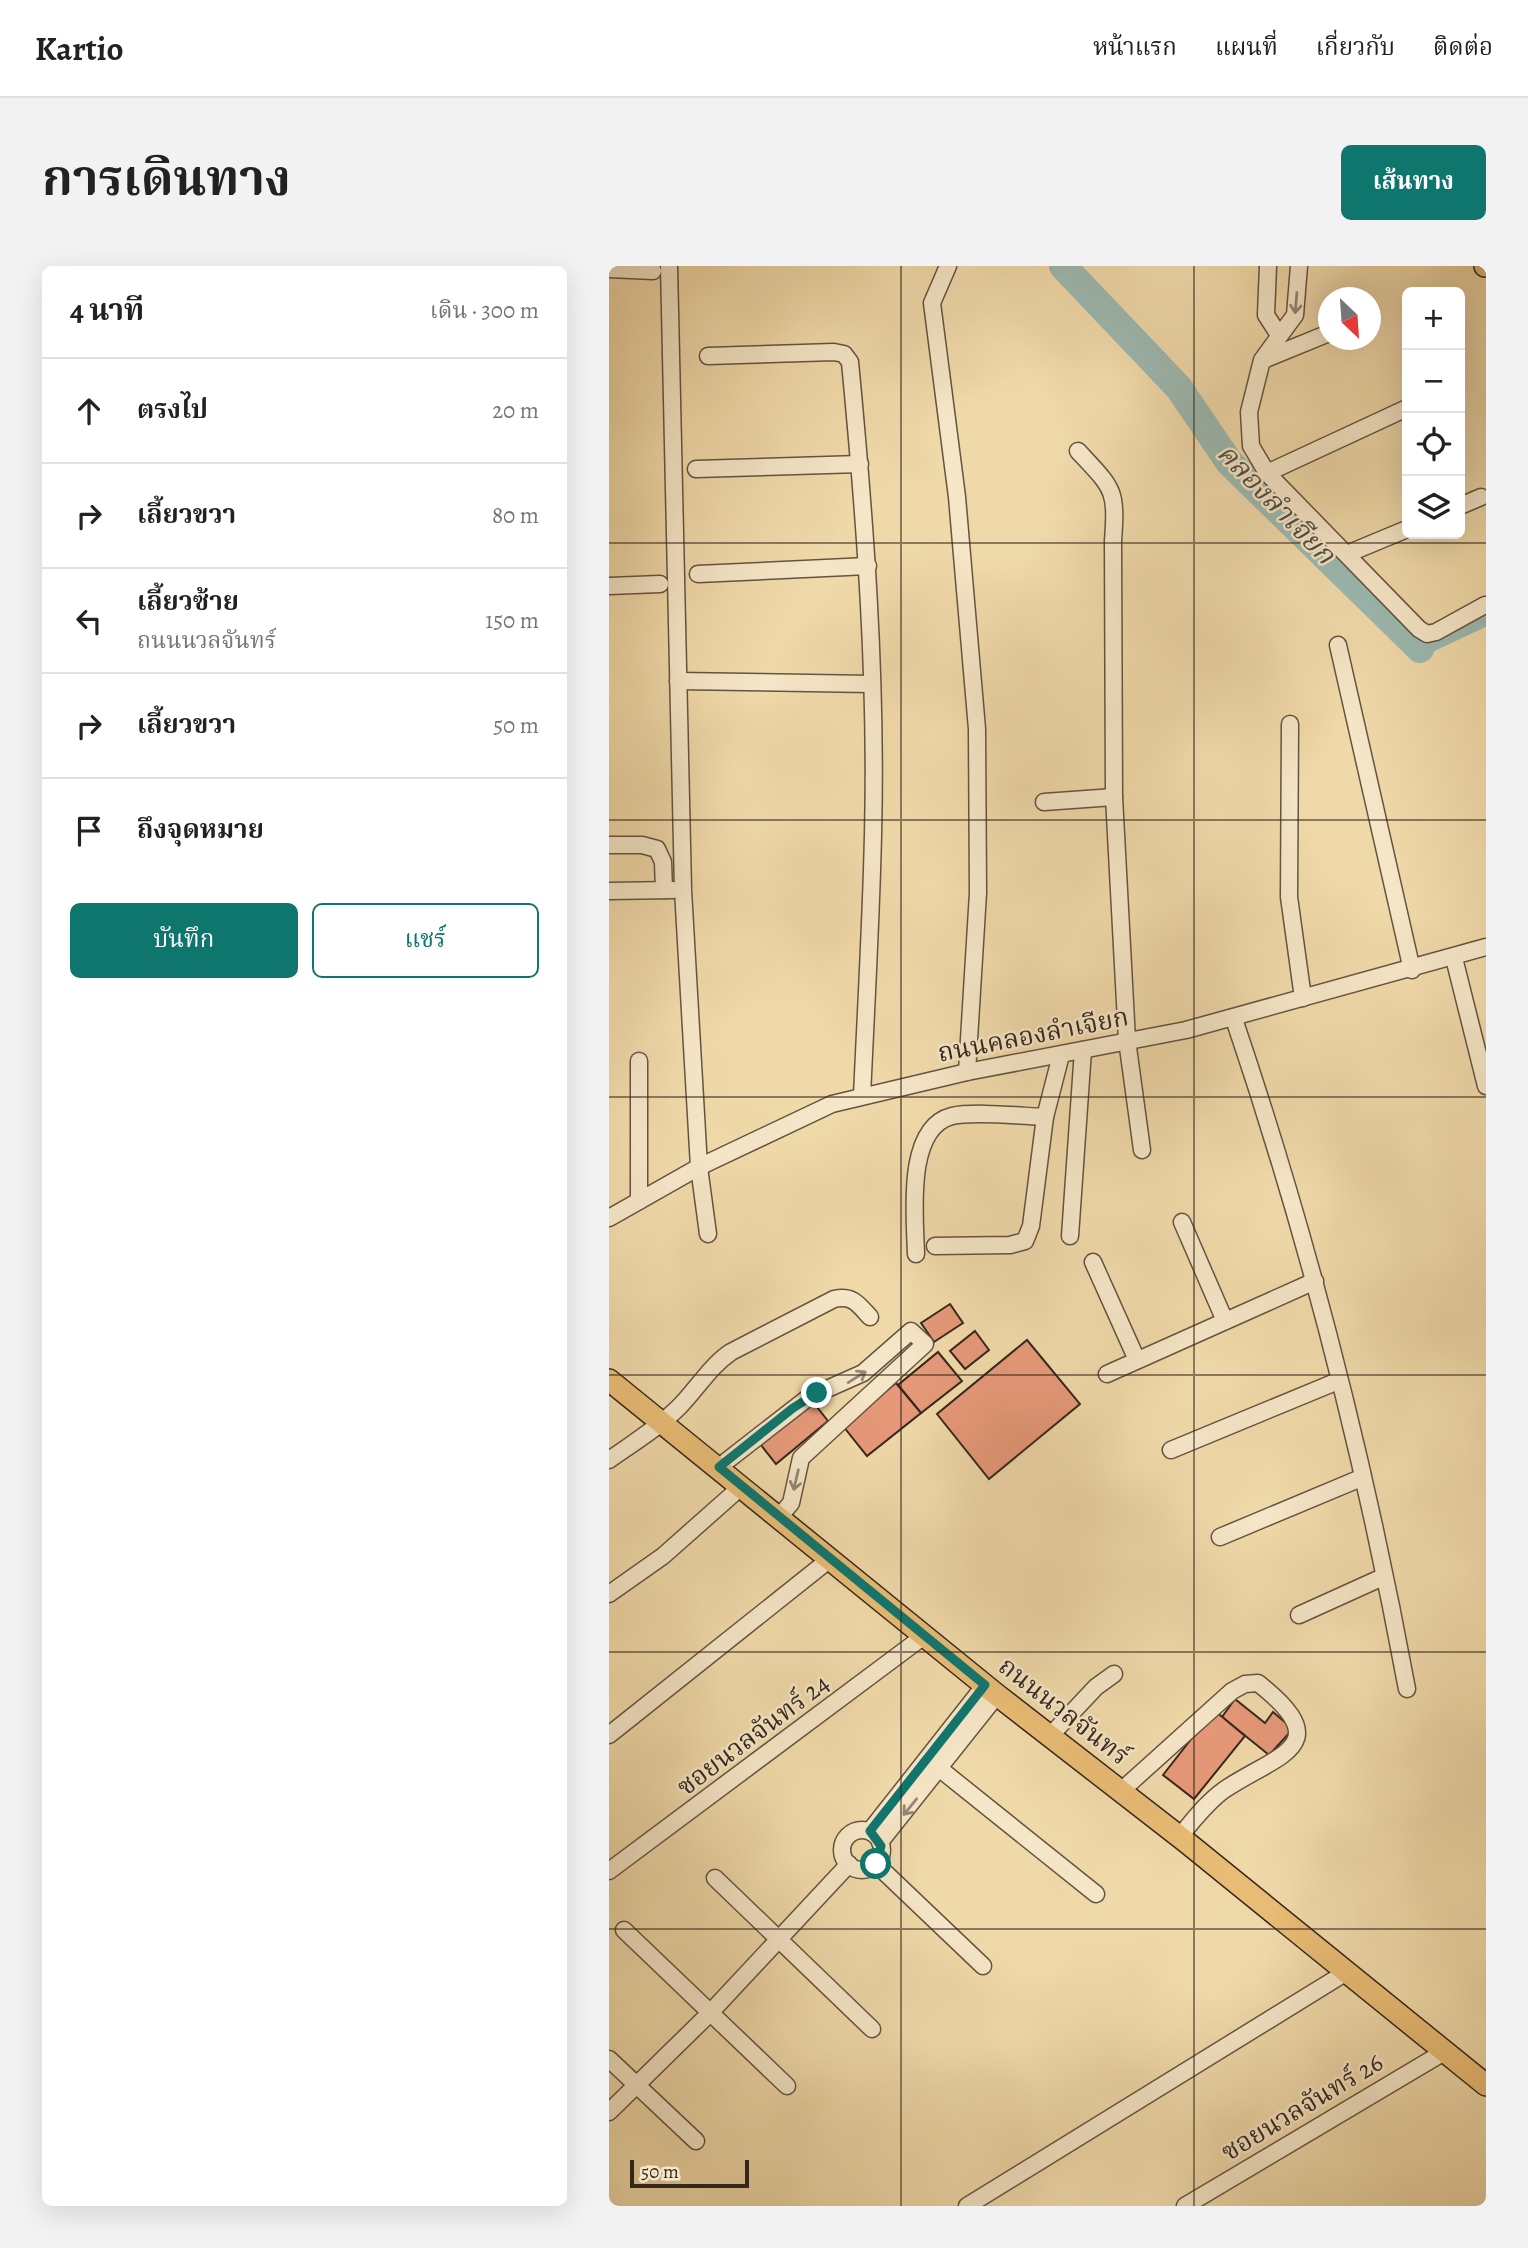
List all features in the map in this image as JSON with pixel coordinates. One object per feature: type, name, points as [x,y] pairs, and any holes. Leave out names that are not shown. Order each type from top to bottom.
[{"type":"main road","name":"ถนนนวลจันทร์","points":[[611,1383],[664,1421],[991,1690],[1179,1837],[1486,2085]]},
{"type":"street","points":[[948,266],[932,303],[957,497],[977,729],[978,893],[967,1072]]},
{"type":"street","points":[[1268,266],[1266,316],[1279,335]]},
{"type":"street","points":[[1299,266],[1295,315],[1262,360],[1249,412],[1251,446],[1267,473],[1427,634],[1436,632],[1485,606]]},
{"type":"street","points":[[609,269],[661,268],[678,681],[683,890],[699,1167],[708,1234]]},
{"type":"street","points":[[1262,360],[1318,337]]},
{"type":"street","points":[[708,356],[844,354],[850,362],[869,566],[872,684],[873,834],[862,1096]]},
{"type":"street","points":[[1267,473],[1402,410]]},
{"type":"street","points":[[1078,451],[1112,488],[1116,503],[1113,541],[1114,797],[1127,1041],[1142,1150]]},
{"type":"street","points":[[696,469],[860,464]]},
{"type":"street","points":[[1465,504],[1481,497]]},
{"type":"street","points":[[1347,554],[1402,530]]},
{"type":"street","points":[[698,574],[869,566]]},
{"type":"street","points":[[609,586],[660,584]]},
{"type":"street","points":[[1338,645],[1412,970]]},
{"type":"street","points":[[678,681],[872,684]]},
{"type":"street","points":[[1290,724],[1289,897],[1303,998]]},
{"type":"street","points":[[1044,802],[1114,797]]},
{"type":"street","points":[[609,845],[642,845],[657,849],[663,862],[664,890]]},
{"type":"street","points":[[609,891],[683,890]]},
{"type":"street","name":"ถนนคลองลำเจียก","points":[[609,1218],[699,1167],[832,1104],[967,1072],[1234,1019],[1486,947]]},
{"type":"street","points":[[1454,958],[1486,1086]]},
{"type":"street","points":[[1234,1019],[1272,1130],[1315,1281],[1376,1535],[1407,1689]]},
{"type":"street","points":[[1070,1236],[1083,1050]]},
{"type":"street","points":[[935,1246],[1010,1245],[1025,1241],[1031,1226],[1045,1117],[1061,1055]]},
{"type":"street","points":[[639,1062],[639,1200]]},
{"type":"street","points":[[916,1254],[915,1187],[923,1142],[932,1125],[953,1116],[1045,1117]]},
{"type":"street","points":[[1182,1222],[1225,1321]]},
{"type":"street","points":[[1093,1262],[1137,1360]]},
{"type":"street","points":[[1107,1374],[1315,1281]]},
{"type":"street","points":[[609,1460],[664,1421],[696,1389],[719,1360],[834,1299],[854,1299],[870,1317]]},
{"type":"street","points":[[719,1467],[809,1397],[863,1373],[911,1331],[925,1344],[801,1458],[791,1503],[779,1517]]},
{"type":"street","points":[[1171,1450],[1338,1381]]},
{"type":"street","points":[[1220,1537],[1361,1478]]},
{"type":"street","points":[[609,1594],[663,1556],[742,1486]]},
{"type":"street","points":[[609,1735],[830,1559]]},
{"type":"street","points":[[1299,1615],[1383,1577]]},
{"type":"street","name":"ซอยนวลจันทร์ 24","points":[[609,1871],[925,1636]]},
{"type":"street","points":[[1050,1736],[1096,1687],[1114,1674]]},
{"type":"street","points":[[1121,1791],[1232,1691],[1245,1684],[1258,1683],[1294,1721],[1299,1732],[1297,1739],[1277,1761],[1222,1791],[1179,1837]]},
{"type":"street","points":[[875,1837],[940,1769],[991,1690]]},
{"type":"street","points":[[875,1837],[991,1690]]},
{"type":"street","points":[[940,1769],[1096,1894]]},
{"type":"street","points":[[857,1831],[875,1837],[881,1853],[876,1864],[864,1869],[849,1864],[842,1850],[846,1838],[857,1831]]},
{"type":"street","points":[[609,2112],[709,2014],[849,1864]]},
{"type":"street","points":[[876,1864],[982,1966]]},
{"type":"street","points":[[715,1878],[872,2029]]},
{"type":"street","points":[[624,1930],[787,2086]]},
{"type":"street","points":[[967,2206],[1345,1973]]},
{"type":"street","name":"ซอยนวลจันทร์ 26","points":[[1185,2206],[1444,2052]]},
{"type":"street","points":[[609,2059],[696,2141]]},
{"type":"building","points":[[950,1304],[963,1323],[934,1342],[921,1323]]},
{"type":"building","points":[[975,1331],[989,1350],[965,1369],[950,1351]]},
{"type":"building","points":[[1027,1340],[1080,1404],[989,1479],[937,1414]]},
{"type":"building","points":[[938,1352],[962,1381],[921,1413],[898,1385]]},
{"type":"building","points":[[896,1383],[921,1413],[867,1456],[843,1426]]},
{"type":"building","points":[[813,1402],[828,1421],[776,1464],[761,1445]]},
{"type":"building","points":[[1235,1699],[1265,1723],[1273,1712],[1293,1729],[1269,1755],[1222,1717]]},
{"type":"building","points":[[1214,1710],[1245,1736],[1194,1799],[1163,1775]]},
{"type":"waterway","name":"คลองลำเจียก","points":[[1063,266],[1179,388],[1229,462],[1420,649]]},
{"type":"waterway","name":"คลองลำเจียก","points":[[1420,649],[1486,618]]},
{"type":"route","points":[[817,1393],[753,1438],[719,1467],[985,1685],[870,1831],[881,1846],[880,1859],[876,1864]]}]
